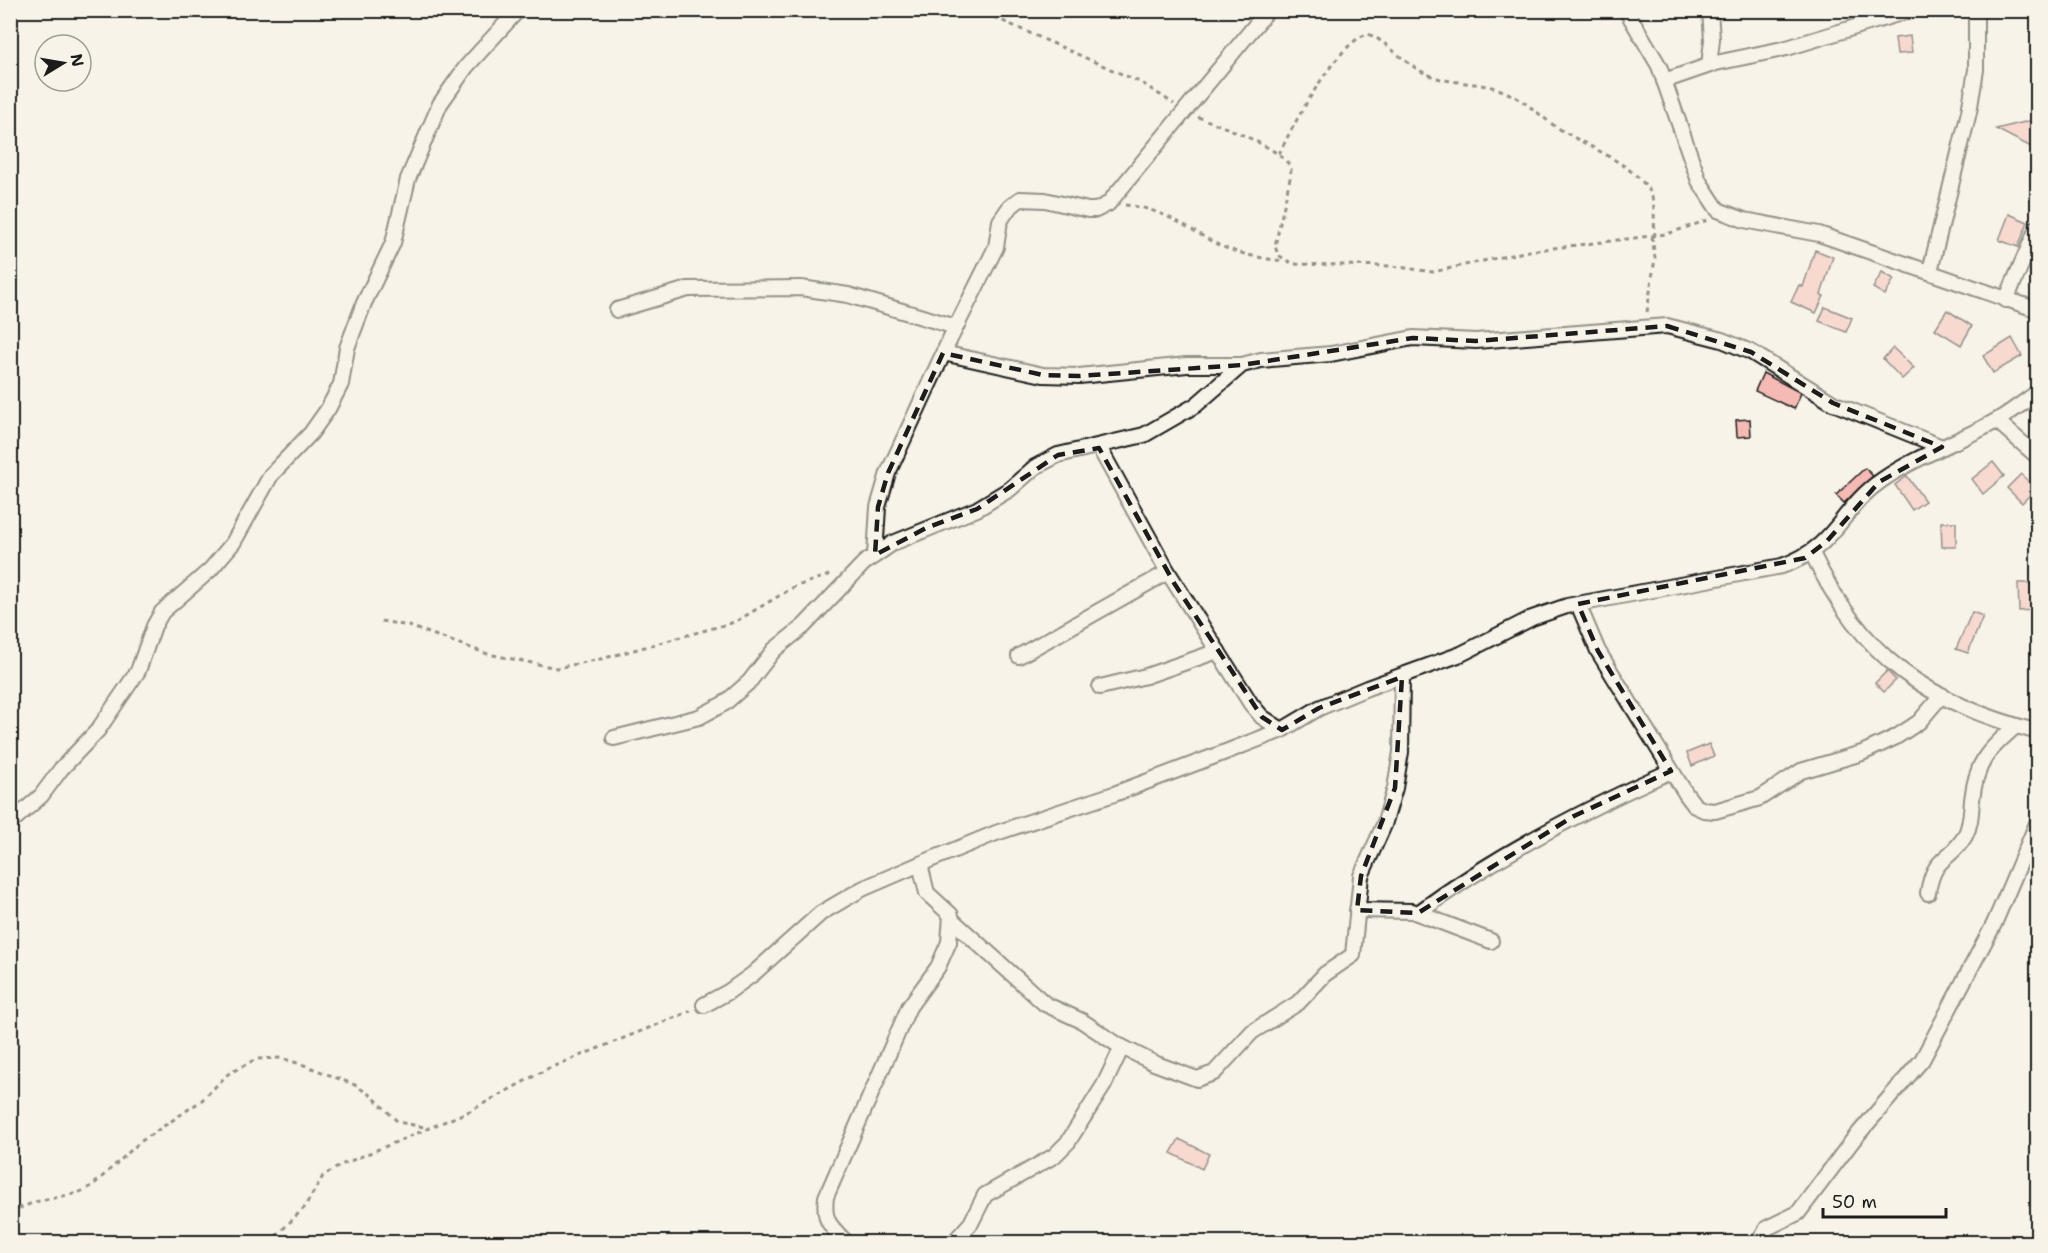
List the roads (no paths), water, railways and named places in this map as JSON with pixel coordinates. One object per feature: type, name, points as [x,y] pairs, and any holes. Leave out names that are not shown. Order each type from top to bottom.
[{"type":"street","points":[[10,823],[41,796],[61,769],[98,730],[138,671],[154,626],[162,612],[210,570],[233,543],[271,475],[311,433],[328,409],[341,384],[347,348],[364,303],[393,243],[408,179],[440,104],[466,67],[518,10]]},
{"type":"street","points":[[875,555],[878,507],[888,473],[943,353],[996,247],[1000,221],[1013,202],[1026,199],[1045,200],[1088,210],[1096,210],[1108,204],[1268,10]]},
{"type":"street","points":[[1626,10],[1659,66],[1699,181],[1708,199],[1723,213],[1744,220],[1820,234],[2037,310]]},
{"type":"street","points":[[1709,65],[1712,40],[1710,10]]},
{"type":"street","points":[[1664,81],[1709,65],[1787,48],[1911,10]]},
{"type":"street","points":[[1930,271],[1970,112],[1976,70],[1976,10]]},
{"type":"street","points":[[2006,300],[2037,226]]},
{"type":"street","points":[[617,310],[688,289],[801,288],[848,295],[956,327]]},
{"type":"street","points":[[943,353],[1043,375],[1079,376],[1187,365],[1242,365],[1261,360],[1331,354],[1413,338],[1476,341],[1667,326],[1722,340],[1751,352],[1833,403],[1942,447]]},
{"type":"street","points":[[614,738],[699,717],[725,703],[749,682],[774,650],[804,626],[859,569],[893,543],[977,509],[1010,489],[1035,467],[1058,455],[1144,435],[1196,405],[1242,365]]},
{"type":"street","points":[[704,1005],[728,992],[753,974],[821,913],[862,889],[920,864],[996,833],[1114,794],[1281,730],[1319,708],[1461,654],[1533,618],[1578,604],[1782,566],[1812,553],[1827,541],[1858,502],[1879,482],[1997,420],[2037,392]]},
{"type":"street","points":[[1997,420],[2037,457]]},
{"type":"street","points":[[1099,447],[1168,572],[1251,704],[1262,717],[1281,730]]},
{"type":"street","points":[[1812,553],[1825,581],[1842,607],[1886,661],[1913,682],[1987,717],[2037,732]]},
{"type":"street","points":[[1019,656],[1168,572]]},
{"type":"street","points":[[1578,604],[1598,651],[1671,771],[1695,806],[1704,810],[1715,811],[1760,798],[1801,771],[1877,747],[1919,722],[1942,695]]},
{"type":"street","points":[[1100,687],[1146,676],[1218,651]]},
{"type":"street","points":[[920,864],[927,893],[935,902],[947,909],[951,919],[1045,1004],[1082,1021],[1122,1047],[1189,1078],[1197,1079],[1214,1073],[1252,1032],[1298,1003],[1325,974],[1353,955],[1360,876],[1384,825],[1395,788],[1401,752],[1402,676]]},
{"type":"street","points":[[1928,893],[1934,869],[1965,836],[1978,770],[1987,751],[2016,726]]},
{"type":"street","points":[[1418,913],[1498,860],[1574,816],[1671,771]]},
{"type":"street","points":[[1758,1242],[1767,1228],[1798,1213],[1861,1131],[1922,1060],[1994,924],[2037,821]]},
{"type":"street","points":[[1357,910],[1418,913],[1491,941]]},
{"type":"street","points":[[846,1242],[830,1225],[824,1214],[826,1197],[909,1007],[938,967],[949,942],[951,919]]},
{"type":"street","points":[[954,1242],[971,1223],[985,1195],[1054,1156],[1068,1142],[1104,1085],[1122,1047]]}]
